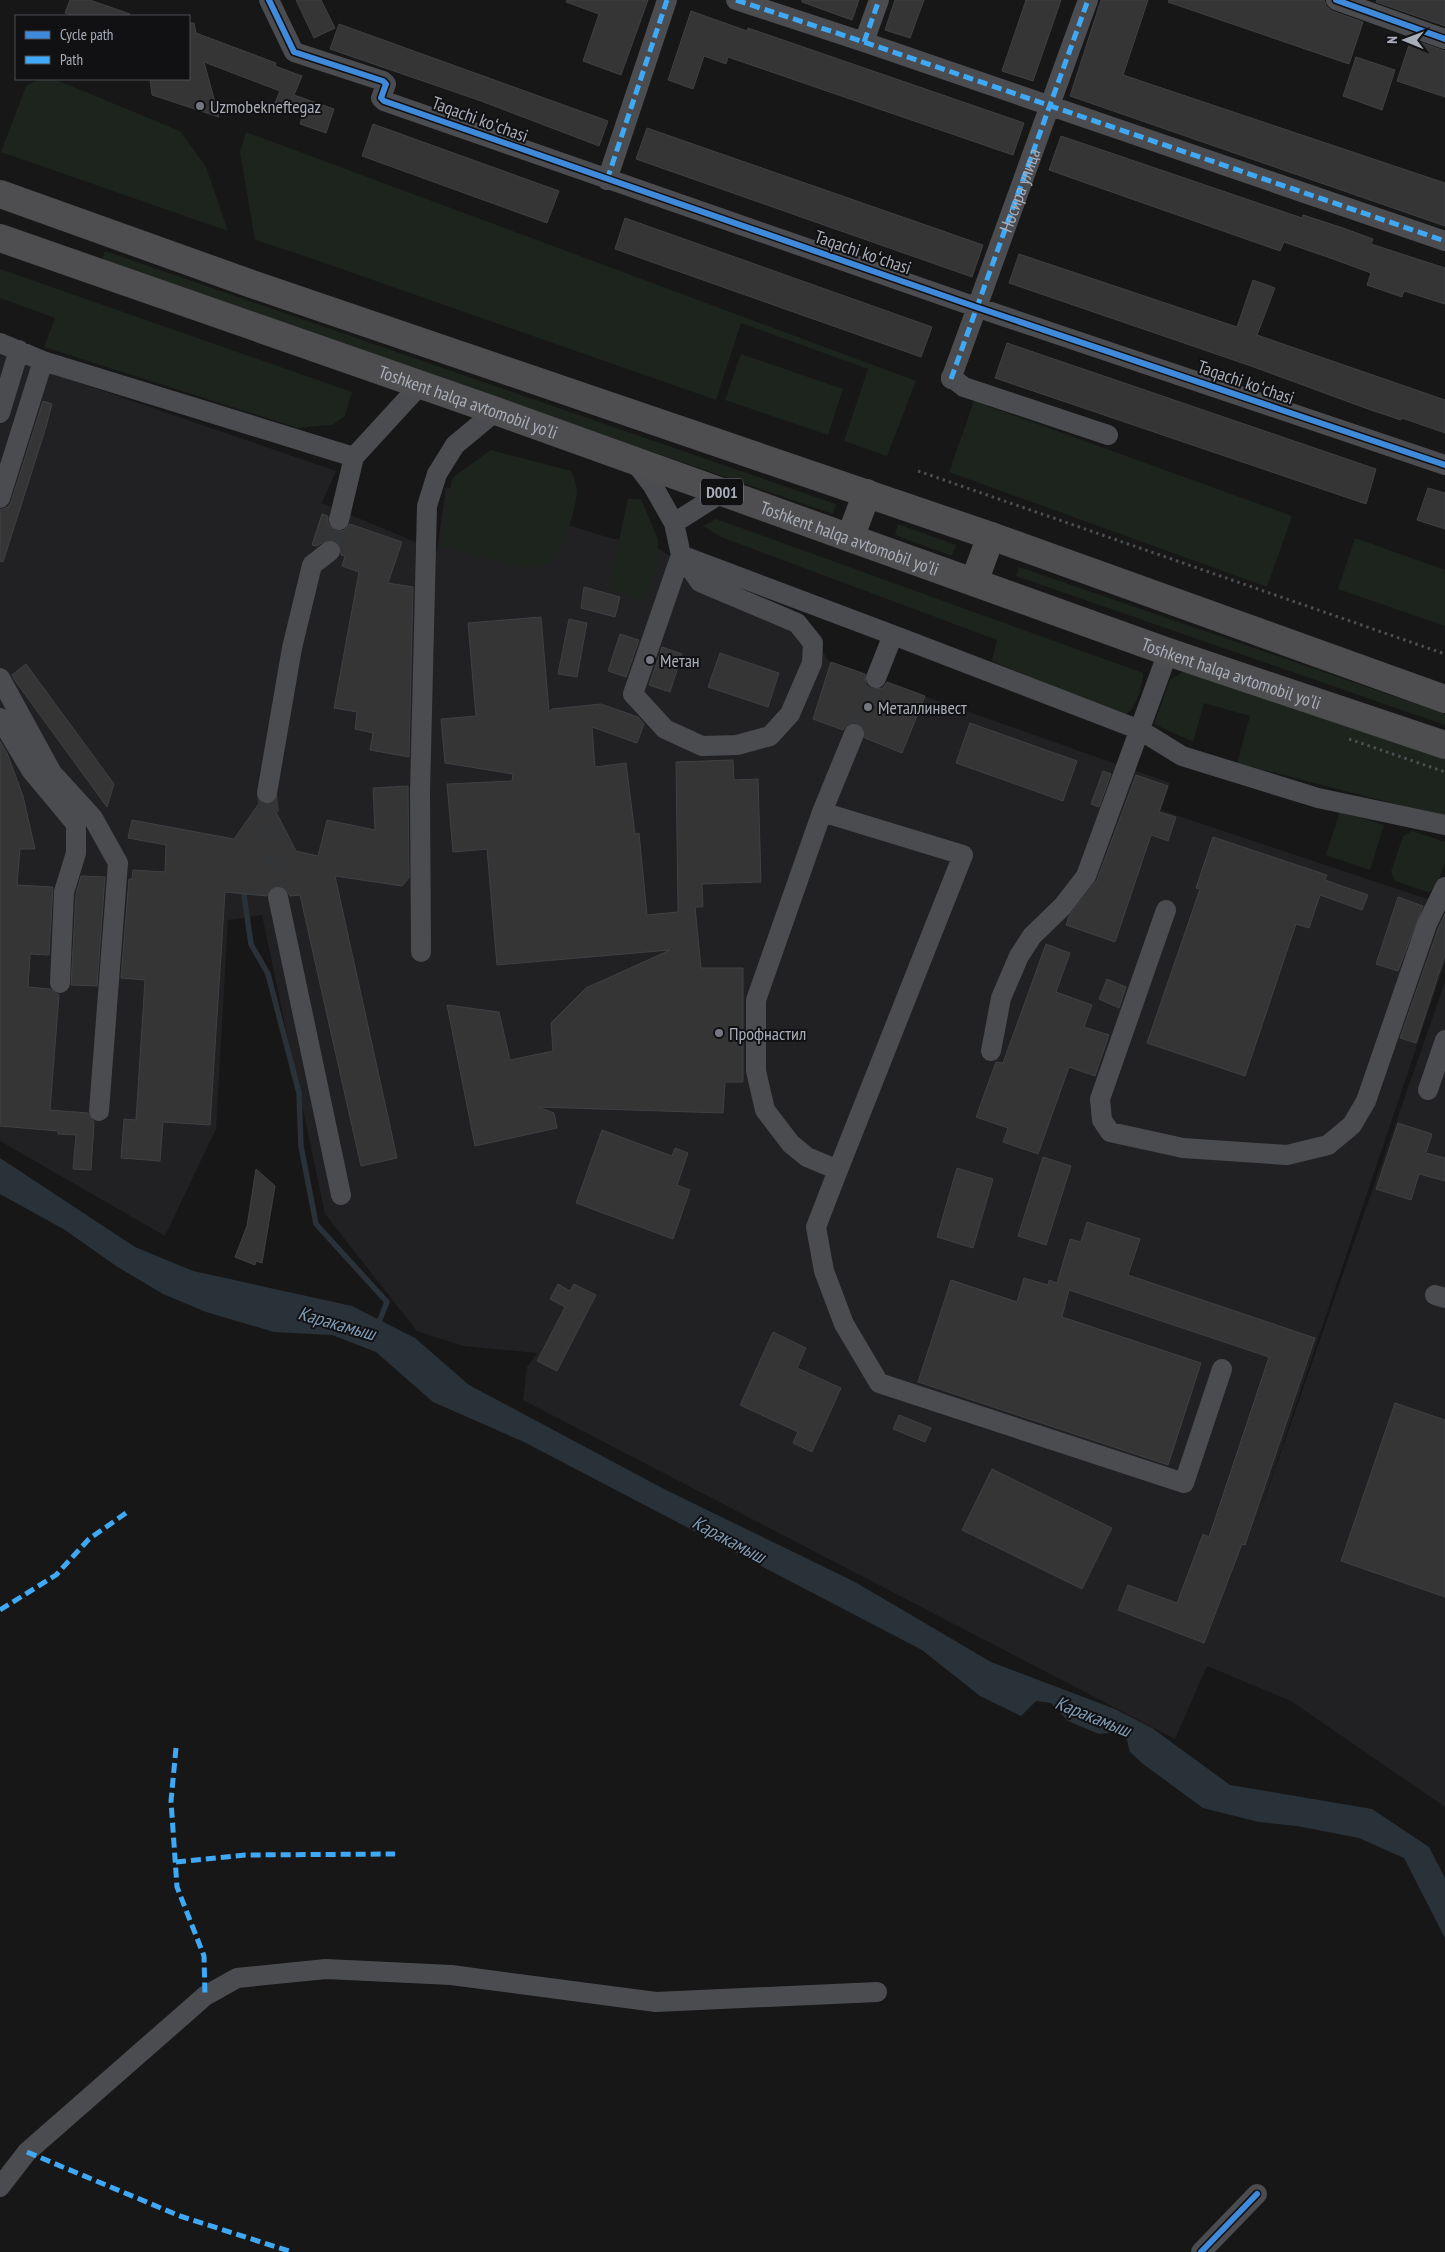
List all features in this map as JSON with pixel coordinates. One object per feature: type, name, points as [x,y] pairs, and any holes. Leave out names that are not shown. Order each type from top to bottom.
[{"type":"highway","name":"D001","points":[[0,194],[249,283],[991,536],[1445,699]]},
{"type":"highway","points":[[47,255],[61,216]]},
{"type":"highway","name":"Toshkent halqa avtomobil yo'li","points":[[0,238],[421,384],[1168,652],[1445,745]]},
{"type":"highway","points":[[850,538],[867,493]]},
{"type":"highway","points":[[974,582],[991,536]]},
{"type":"street","name":"Taqachi koʻchasi","points":[[269,0],[294,52],[383,80],[386,84],[381,98],[384,101],[976,307],[1445,465]]},
{"type":"street","points":[[607,180],[667,0]]},
{"type":"street","points":[[736,0],[1445,240]]},
{"type":"street","points":[[864,42],[879,0]]},
{"type":"street","name":"Носира улица","points":[[1088,0],[951,378],[964,387],[1108,435]]},
{"type":"street","points":[[1336,0],[1445,39]]},
{"type":"street","points":[[0,343],[43,361],[354,457]]},
{"type":"street","points":[[0,414],[19,350]]},
{"type":"street","points":[[0,498],[43,361]]},
{"type":"street","points":[[339,520],[354,457],[421,384]]},
{"type":"street","points":[[421,952],[420,782],[427,506],[437,474],[455,445],[496,411]]},
{"type":"street","points":[[633,460],[652,486],[674,523],[681,555],[700,582],[797,623],[813,643],[812,663],[790,714],[770,736],[737,746],[702,746],[665,729],[633,694],[681,555]]},
{"type":"street","points":[[674,523],[723,492]]},
{"type":"street","points":[[267,793],[292,648],[312,565],[330,551]]},
{"type":"street","points":[[681,555],[893,634],[1140,730],[1182,756],[1318,798],[1445,825]]},
{"type":"street","points":[[876,678],[893,634]]},
{"type":"street","points":[[992,1051],[1001,998],[1009,977],[1032,936],[1062,906],[1086,876],[1168,652]]},
{"type":"street","points":[[0,678],[52,773],[93,818],[118,863],[99,1111]]},
{"type":"street","points":[[0,718],[31,770],[76,824],[76,853],[64,892],[60,983]]},
{"type":"street","points":[[838,1170],[807,1157],[792,1144],[765,1110],[756,1071],[756,1000],[822,812],[854,734]]},
{"type":"street","points":[[822,812],[963,855],[816,1226],[824,1271],[844,1324],[879,1383],[1184,1483],[1222,1369]]},
{"type":"street","points":[[1166,910],[1100,1099],[1102,1120],[1110,1132],[1183,1148],[1287,1155],[1328,1145],[1352,1126],[1366,1101],[1427,924],[1445,887]]},
{"type":"street","points":[[278,897],[340,1195]]},
{"type":"street","points":[[1428,1090],[1445,1040]]},
{"type":"street","points":[[0,2187],[27,2152],[205,1996],[237,1978],[326,1969],[451,1975],[656,2002],[877,1992]]},
{"type":"street","points":[[1202,2252],[1257,2194]]},
{"type":"path","points":[[918,471],[1445,654]]},
{"type":"shaded area","points":[[38,80],[56,80],[180,131],[206,167],[228,231],[1,152],[26,86]]},
{"type":"shaded area","points":[[246,132],[916,381],[887,456],[844,441],[868,369],[741,323],[716,400],[255,240],[240,152]]},
{"type":"shaded area","points":[[105,251],[836,504],[833,514],[101,262]]},
{"type":"shaded area","points":[[0,269],[352,392],[345,416],[332,425],[298,428],[44,347],[55,318],[0,298]]},
{"type":"shaded area","points":[[0,349],[28,365],[336,471],[322,503],[437,551],[446,487],[610,538],[654,546],[714,583],[796,617],[831,663],[1170,783],[1161,810],[1445,905],[1445,962],[1253,1532],[1445,982],[1445,1807],[1291,1701],[1207,1666],[1175,1739],[523,1400],[527,1367],[537,1353],[463,1346],[417,1331],[325,1214],[262,915],[228,920],[216,1129],[165,1236],[0,1141]]},
{"type":"shaded area","points":[[741,354],[843,389],[828,435],[725,400]]},
{"type":"shaded area","points":[[974,401],[1292,516],[1267,587],[949,472]]},
{"type":"shaded area","points":[[491,450],[571,471],[577,489],[575,507],[564,540],[553,558],[547,563],[536,567],[524,568],[441,546],[452,478]]},
{"type":"shaded area","points":[[628,499],[641,499],[658,539],[657,566],[644,600],[608,590]]},
{"type":"shaded area","points":[[716,519],[1143,673],[1141,688],[1134,706],[1127,713],[1116,714],[992,661],[997,640],[721,537],[703,526]]},
{"type":"shaded area","points":[[898,524],[956,545],[952,556],[895,535]]},
{"type":"shaded area","points":[[1355,538],[1445,570],[1445,626],[1338,589]]},
{"type":"shaded area","points":[[1019,567],[1445,714],[1445,725],[1016,576]]},
{"type":"shaded area","points":[[1186,670],[1445,758],[1445,817],[1237,763],[1250,716],[1204,703],[1193,742],[1154,724],[1170,680]]},
{"type":"shaded area","points":[[1340,811],[1384,825],[1370,870],[1326,855]]},
{"type":"shaded area","points":[[1412,831],[1445,842],[1445,863],[1436,888],[1428,892],[1395,881],[1391,872],[1403,836]]},
{"type":"water","name":"Каракамыш","points":[[0,1158],[135,1247],[193,1271],[352,1306],[415,1338],[469,1385],[664,1489],[855,1582],[991,1662],[1115,1709],[1152,1728],[1230,1785],[1372,1809],[1429,1847],[1445,1878],[1445,1938],[1404,1858],[1359,1838],[1297,1826],[1259,1822],[1203,1808],[1143,1764],[1130,1752],[1127,1740],[1117,1732],[1099,1734],[1068,1721],[1051,1703],[1036,1701],[1021,1716],[980,1696],[922,1650],[524,1442],[433,1402],[376,1352],[332,1335],[274,1332],[206,1312],[163,1294],[116,1266],[65,1230],[0,1194]]},
{"type":"building","points":[[70,0],[90,0],[130,14],[71,15],[65,13]]},
{"type":"building","points":[[296,0],[321,0],[335,28],[314,38]]},
{"type":"building","points":[[567,0],[648,0],[621,75],[583,61],[599,14],[566,2]]},
{"type":"building","points":[[802,0],[859,0],[852,20],[802,2]]},
{"type":"building","points":[[895,0],[924,0],[910,38],[885,30]]},
{"type":"building","points":[[1026,0],[1061,0],[1033,81],[1002,71]]},
{"type":"building","points":[[1101,0],[1148,0],[1123,75],[1445,183],[1445,226],[1070,96]]},
{"type":"building","points":[[1169,0],[1324,0],[1327,7],[1332,11],[1363,22],[1349,64],[1168,2]]},
{"type":"building","points":[[1377,0],[1445,0],[1445,26],[1376,2]]},
{"type":"building","points":[[691,11],[747,31],[748,28],[1024,123],[1013,155],[728,57],[726,64],[704,56],[693,89],[668,80]]},
{"type":"building","points":[[190,23],[194,23],[196,33],[276,63],[275,66],[302,76],[294,95],[334,109],[326,133],[300,124],[303,114],[275,103],[280,91],[204,62],[219,117],[152,95],[150,80],[190,80]]},
{"type":"building","points":[[339,24],[608,121],[599,146],[481,101],[330,49]]},
{"type":"building","points":[[1411,39],[1445,51],[1445,97],[1397,81]]},
{"type":"building","points":[[1356,57],[1395,70],[1382,110],[1343,96]]},
{"type":"building","points":[[373,124],[559,191],[547,223],[362,156]]},
{"type":"building","points":[[647,128],[983,245],[972,277],[636,159]]},
{"type":"building","points":[[1061,136],[1302,218],[1303,215],[1343,228],[1373,239],[1371,244],[1445,268],[1445,304],[1404,291],[1402,297],[1367,285],[1371,273],[1333,259],[1284,242],[1280,251],[1049,170]]},
{"type":"building","points":[[625,218],[932,327],[921,357],[615,249]]},
{"type":"building","points":[[1019,254],[1237,327],[1253,280],[1275,288],[1257,335],[1445,400],[1445,433],[1402,418],[1401,420],[1368,409],[1251,366],[1009,283]]},
{"type":"building","points":[[1007,343],[1376,469],[1366,504],[995,378]]},
{"type":"building","points":[[43,401],[52,404],[3,562],[0,561],[0,510],[8,507],[11,502]]},
{"type":"building","points":[[1428,488],[1445,493],[1445,529],[1417,520]]},
{"type":"building","points":[[322,514],[328,516],[328,524],[336,531],[343,531],[350,524],[402,542],[388,583],[413,587],[409,757],[370,750],[373,733],[355,729],[357,712],[334,708],[359,572],[342,566],[345,556],[341,555],[340,544],[335,540],[328,539],[317,546],[312,545]]},
{"type":"building","points":[[584,587],[620,597],[615,617],[581,608]]},
{"type":"building","points":[[541,617],[549,712],[552,709],[601,704],[638,717],[644,724],[637,743],[592,727],[595,767],[626,763],[635,834],[639,833],[647,915],[678,912],[676,762],[733,760],[734,780],[758,779],[761,882],[702,884],[703,907],[695,907],[701,968],[743,968],[743,1082],[725,1082],[723,1113],[538,1107],[554,1113],[557,1128],[475,1146],[447,1005],[499,1012],[510,1060],[553,1051],[551,1023],[586,988],[670,950],[497,965],[487,849],[453,852],[447,784],[512,781],[513,774],[445,763],[441,719],[476,716],[468,623]]},
{"type":"building","points":[[569,619],[587,623],[577,677],[558,674]]},
{"type":"building","points":[[620,634],[639,640],[626,677],[608,671]]},
{"type":"building","points":[[662,647],[682,654],[670,692],[649,685]]},
{"type":"building","points":[[720,653],[779,673],[768,707],[708,687]]},
{"type":"building","name":"Металлинвест","points":[[831,662],[865,674],[866,685],[872,689],[883,688],[887,682],[925,696],[902,753],[865,738],[864,727],[858,723],[847,724],[843,730],[813,719]]},
{"type":"building","points":[[26,664],[114,784],[107,807],[12,675]]},
{"type":"building","points":[[970,723],[1077,761],[1063,801],[956,763]]},
{"type":"building","points":[[0,741],[7,753],[23,796],[35,849],[20,849],[17,885],[53,887],[49,955],[30,954],[28,987],[50,989],[59,995],[50,1110],[88,1113],[94,1122],[91,1170],[73,1169],[76,1135],[58,1134],[58,1131],[0,1126]]},
{"type":"building","points":[[1103,771],[1111,774],[1099,807],[1091,804]]},
{"type":"building","points":[[1136,775],[1168,786],[1159,812],[1176,817],[1168,841],[1151,835],[1115,942],[1066,925],[1069,916],[1097,880]]},
{"type":"building","points":[[408,786],[409,878],[402,886],[335,876],[397,1158],[361,1166],[300,895],[290,896],[286,889],[276,885],[270,889],[267,896],[225,892],[210,1125],[163,1122],[160,1161],[121,1158],[124,1119],[136,1120],[145,980],[121,978],[129,879],[132,879],[133,870],[165,872],[166,845],[128,838],[132,820],[234,839],[260,802],[265,805],[272,804],[296,851],[318,856],[327,820],[375,830],[373,788]]},
{"type":"building","points":[[1213,837],[1327,875],[1325,880],[1368,895],[1362,910],[1320,895],[1309,928],[1296,924],[1245,1076],[1147,1043],[1200,889],[1196,888]]},
{"type":"building","points":[[81,876],[105,877],[97,986],[71,985],[76,894]]},
{"type":"building","points":[[1398,897],[1423,906],[1398,971],[1376,964]]},
{"type":"building","points":[[1445,914],[1445,955],[1416,1043],[1400,1038]]},
{"type":"building","points":[[1046,944],[1070,953],[1056,992],[1092,1005],[1084,1027],[1109,1035],[1095,1076],[1069,1067],[1038,1154],[1003,1142],[1008,1128],[976,1117],[996,1062],[1003,1063]]},
{"type":"building","points":[[1107,979],[1126,987],[1119,1008],[1099,999]]},
{"type":"building","points":[[1398,1123],[1432,1134],[1426,1153],[1445,1158],[1445,1181],[1419,1174],[1411,1200],[1376,1189]]},
{"type":"building","points":[[602,1130],[672,1156],[675,1148],[688,1153],[677,1185],[690,1190],[673,1239],[576,1203]]},
{"type":"building","points":[[1043,1157],[1071,1166],[1046,1245],[1018,1236]]},
{"type":"building","points":[[957,1168],[993,1179],[973,1248],[937,1237]]},
{"type":"building","points":[[256,1169],[275,1186],[262,1263],[256,1261],[255,1265],[235,1257],[247,1226]]},
{"type":"building","points":[[1087,1222],[1140,1239],[1128,1275],[1315,1338],[1245,1545],[1242,1544],[1204,1643],[1118,1610],[1128,1585],[1177,1603],[1203,1534],[1209,1537],[1269,1357],[1069,1290],[1062,1317],[1201,1363],[1168,1465],[918,1382],[951,1280],[1017,1302],[1024,1278],[1048,1285],[1049,1280],[1057,1283],[1070,1239],[1081,1242]]},
{"type":"building","points":[[558,1284],[570,1291],[574,1284],[596,1295],[557,1371],[537,1361],[565,1307],[550,1299]]},
{"type":"building","points":[[773,1332],[806,1348],[797,1368],[841,1388],[812,1452],[793,1443],[798,1432],[740,1405]]},
{"type":"building","points":[[1395,1403],[1445,1420],[1445,1597],[1341,1561]]},
{"type":"building","points":[[899,1415],[931,1428],[925,1442],[893,1429]]},
{"type":"building","points":[[992,1469],[1112,1528],[1082,1589],[962,1530]]},
{"type":"waterway","name":"Каракамыш","points":[[244,895],[251,944],[268,974],[299,1093],[301,1146],[316,1224],[387,1302],[377,1327]]},
{"type":"tunnel","points":[[330,551],[339,520]]},
{"type":"tunnel","points":[[854,734],[876,678]]},
{"type":"tunnel","points":[[267,793],[278,897]]},
{"type":"marked path","points":[[607,180],[667,0]]},
{"type":"marked path","points":[[736,0],[1445,241]]},
{"type":"marked path","points":[[864,42],[879,0]]},
{"type":"marked path","points":[[951,379],[1088,0]]},
{"type":"marked path","points":[[0,1610],[56,1575],[89,1539],[126,1513]]},
{"type":"marked path","points":[[176,1748],[171,1801],[177,1887],[204,1956],[205,1996]]},
{"type":"marked path","points":[[176,1862],[245,1855],[395,1854]]},
{"type":"marked path","points":[[27,2152],[180,2216],[292,2252]]},
{"type":"cycle path","points":[[269,0],[294,52],[383,81],[386,84],[381,98],[384,101],[976,307],[1445,465]]},
{"type":"cycle path","points":[[1336,0],[1445,39]]},
{"type":"cycle path","points":[[1201,2252],[1257,2194]]},
{"type":"place","name":"Uzmobekneftegaz","points":[[200,106]]},
{"type":"place","name":"Метан","points":[[650,660]]},
{"type":"place","name":"Металлинвест","points":[[868,707]]},
{"type":"place","name":"Профнастил","points":[[719,1033]]}]
